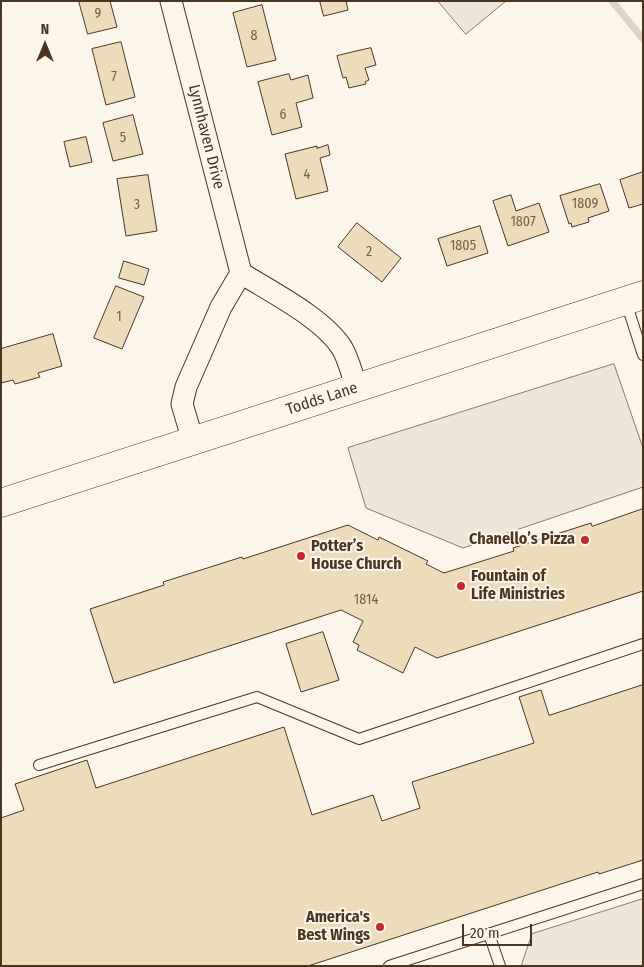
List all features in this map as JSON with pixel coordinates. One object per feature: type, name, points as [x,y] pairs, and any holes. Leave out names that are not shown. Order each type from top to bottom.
[{"type":"main road","name":"Todds Lane","points":[[1,503],[634,298]]},
{"type":"street","name":"Lynnhaven Drive","points":[[171,1],[241,273]]},
{"type":"street","points":[[193,441],[182,404],[186,387],[218,314],[241,273],[297,308],[333,336],[342,350],[357,388]]},
{"type":"lane","points":[[634,298],[643,355]]},
{"type":"lane","points":[[39,765],[257,697],[359,739],[643,644]]},
{"type":"lane","points":[[389,966],[643,884]]},
{"type":"lane","points":[[489,934],[500,966]]},
{"type":"shaded area","points":[[438,1],[506,1],[466,34]]},
{"type":"shaded area","points":[[614,364],[643,448],[643,487],[463,548],[366,508],[348,448]]},
{"type":"shaded area","points":[[643,899],[643,966],[522,966],[532,934]]},
{"type":"building","points":[[79,1],[110,1],[117,27],[88,34]]},
{"type":"building","points":[[320,1],[346,1],[348,10],[324,16]]},
{"type":"building","points":[[262,5],[276,60],[247,67],[233,13]]},
{"type":"building","points":[[121,42],[135,97],[106,105],[92,49]]},
{"type":"building","points":[[371,48],[376,65],[365,68],[369,80],[365,82],[366,84],[349,88],[346,77],[343,78],[337,56]]},
{"type":"building","points":[[289,74],[291,80],[308,75],[313,98],[296,103],[302,127],[272,135],[258,82]]},
{"type":"building","points":[[133,115],[143,154],[113,161],[103,123]]},
{"type":"building","points":[[86,137],[92,162],[70,167],[64,142]]},
{"type":"building","points":[[328,145],[330,155],[320,158],[328,191],[296,199],[285,154]]},
{"type":"building","points":[[643,172],[643,204],[629,208],[620,180]]},
{"type":"building","points":[[148,175],[157,231],[126,236],[117,179]]},
{"type":"building","points":[[600,184],[609,211],[588,218],[589,222],[572,227],[571,223],[569,224],[560,196]]},
{"type":"building","points":[[511,195],[516,211],[539,203],[549,232],[508,246],[493,201]]},
{"type":"building","points":[[357,223],[401,258],[382,282],[338,247]]},
{"type":"building","points":[[480,226],[488,253],[447,266],[438,239]]},
{"type":"building","points":[[124,261],[149,269],[144,285],[119,278]]},
{"type":"building","points":[[116,286],[144,297],[122,349],[94,338]]},
{"type":"building","points":[[53,334],[62,366],[38,373],[40,377],[15,384],[13,380],[1,383],[1,349]]},
{"type":"building","points":[[643,509],[643,591],[437,658],[415,647],[403,673],[357,650],[359,645],[353,642],[363,621],[341,610],[114,683],[90,609],[164,585],[163,582],[242,557],[243,559],[348,525],[378,540],[379,537],[428,561],[426,564],[444,573],[514,551],[513,548],[591,523],[592,526]]},
{"type":"building","points":[[323,632],[339,680],[301,692],[286,644]]},
{"type":"building","points":[[643,685],[643,860],[599,874],[598,872],[308,966],[1,966],[1,818],[24,810],[15,784],[87,760],[96,788],[284,727],[312,815],[373,795],[382,821],[420,808],[412,782],[534,743],[519,697],[541,690],[549,715]]},
{"type":"waterway","points":[[612,1],[643,39]]},
{"type":"place","name":"Chanello’s Pizza","points":[[585,540]]},
{"type":"place","name":"Potter’s House Church","points":[[301,556]]},
{"type":"place","name":"Fountain of Life Ministries","points":[[461,586]]},
{"type":"place","name":"America's Best Wings","points":[[380,927]]}]
